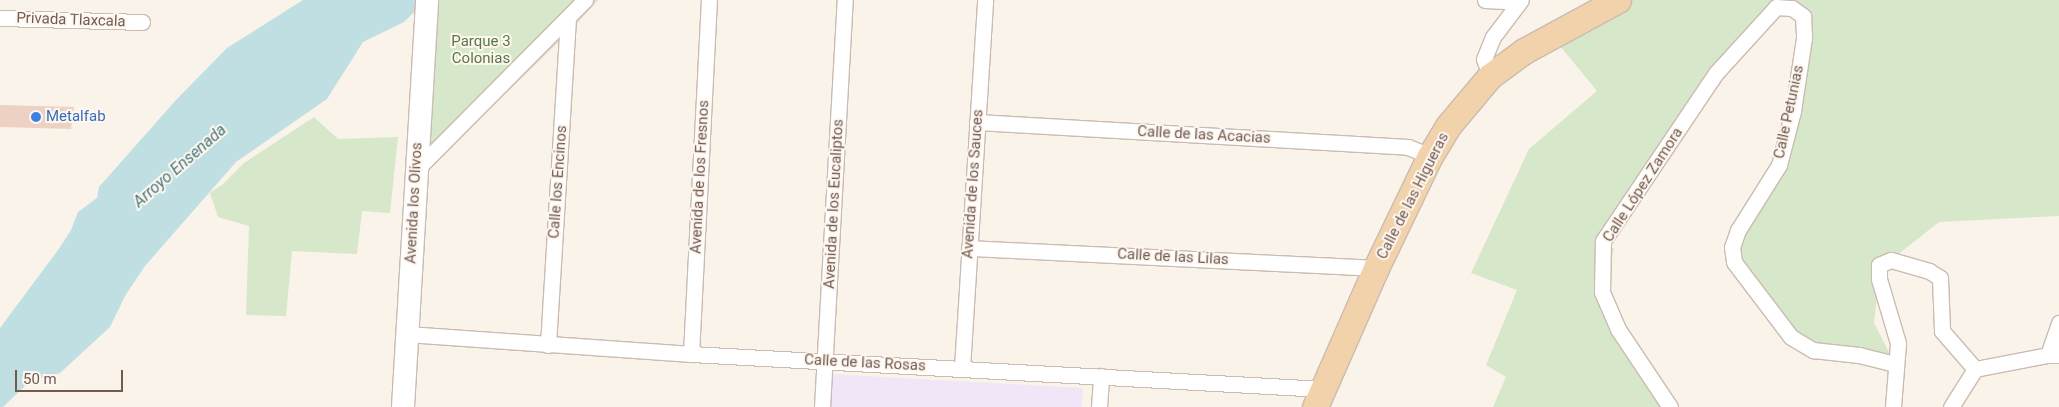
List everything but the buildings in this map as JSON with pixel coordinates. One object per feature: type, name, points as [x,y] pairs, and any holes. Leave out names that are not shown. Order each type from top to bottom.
[{"type":"main road","name":"Calle de las Higueras","points":[[1312,398],[1369,267],[1424,153],[1448,126],[1487,67],[1582,0]]},
{"type":"main road","name":"Calle de las Higueras","points":[[1487,67],[1524,51],[1618,0]]},
{"type":"street","name":"Avenida los Olivos","points":[[403,407],[427,0]]},
{"type":"street","points":[[416,170],[585,0]]},
{"type":"street","name":"Avenida de los Fresnos","points":[[691,354],[709,0]]},
{"type":"street","name":"Avenida de los Eucaliptos","points":[[822,407],[845,0]]},
{"type":"street","name":"Avenida de los Sauces","points":[[962,368],[984,0]]},
{"type":"street","points":[[1485,0],[1520,1]]},
{"type":"street","points":[[1487,67],[1493,37],[1520,1]]},
{"type":"street","name":"Calle Petunias","points":[[1776,7],[1792,8],[1803,16],[1804,38],[1793,111],[1779,164],[1738,230],[1732,247],[1734,262],[1790,337],[1813,350],[1859,355],[1895,364]]},
{"type":"street","name":"Calle López Zamora","points":[[1670,407],[1618,329],[1602,292],[1603,241],[1716,73],[1776,7]]},
{"type":"street","name":"Privada Tlaxcala","points":[[0,18],[142,22]]},
{"type":"street","name":"Calle los Encinos","points":[[548,344],[568,19]]},
{"type":"street","name":"Calle de las Acacias","points":[[977,122],[1408,147],[1424,153]]},
{"type":"street","name":"Calle de las Lilas","points":[[969,248],[1369,267]]},
{"type":"street","points":[[1893,407],[1898,343],[1879,279],[1879,265],[1891,260],[1929,270],[1940,278],[1942,331],[1975,369]]},
{"type":"street","points":[[1951,407],[1975,369],[2053,355],[2059,323]]},
{"type":"street","name":"Calle de las Rosas","points":[[407,334],[691,354],[1100,376],[1312,398]]},
{"type":"street","points":[[1099,407],[1100,376]]},
{"type":"shaded area","points":[[831,374],[1083,388],[1082,407],[829,407]]},
{"type":"green space","name":"Parque 3 Colonias","points":[[441,0],[598,0],[574,27],[428,169],[431,10]]},
{"type":"green space","points":[[1633,0],[2059,0],[2059,216],[1939,222],[1891,260],[1879,279],[1874,323],[1895,364],[1791,337],[1732,247],[1779,164],[1803,16],[1776,7],[1716,73],[1604,241],[1614,249],[1602,292],[1662,407],[1493,407],[1506,377],[1486,365],[1517,290],[1471,273],[1529,149],[1597,91],[1560,46]]},
{"type":"green space","points":[[314,117],[338,139],[398,137],[390,213],[362,211],[357,254],[292,251],[286,316],[246,315],[249,226],[218,217],[210,193],[223,184],[244,163]]},
{"type":"water","name":"Arroyo Ensenada","points":[[303,0],[426,0],[404,22],[363,42],[327,99],[236,162],[145,266],[125,296],[110,327],[60,373],[30,381],[3,407],[0,407],[0,328],[58,250],[71,230],[78,212],[97,198],[99,187],[176,100],[227,48]]},
{"type":"place","name":"Metalfab","points":[[36,117]]}]
